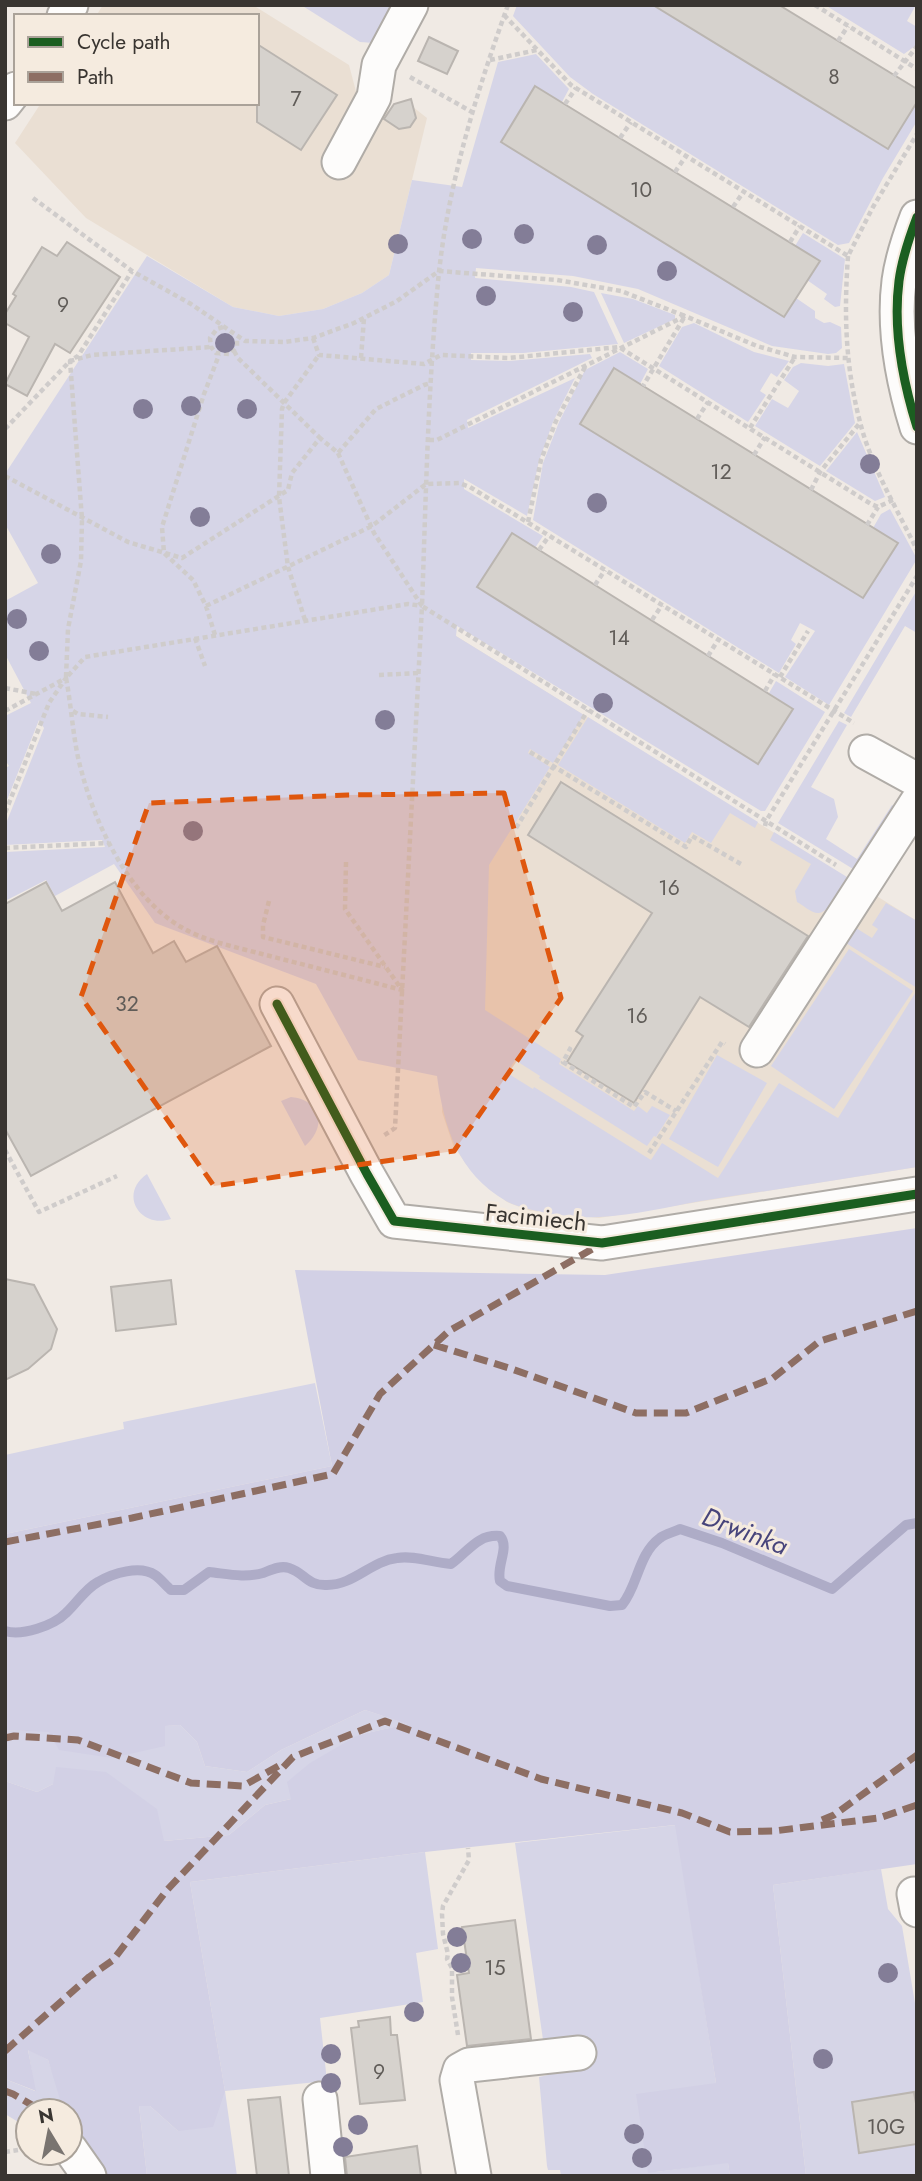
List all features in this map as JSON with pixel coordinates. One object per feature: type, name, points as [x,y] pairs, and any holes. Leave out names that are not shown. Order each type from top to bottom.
[{"type":"street","points":[[339,162],[374,97],[379,65],[411,5]]},
{"type":"street","points":[[917,217],[904,252],[899,282],[899,322],[904,370],[917,428]]},
{"type":"street","points":[[866,752],[917,780]]},
{"type":"street","points":[[757,1050],[917,802]]},
{"type":"street","name":"Facimiech","points":[[277,1004],[394,1221],[602,1244],[917,1194]]},
{"type":"street","points":[[474,2176],[457,2080],[460,2070],[469,2065],[579,2053]]},
{"type":"street","points":[[320,2099],[328,2176]]},
{"type":"path","points":[[355,1152],[395,1128],[431,383],[439,271],[447,223],[473,112],[508,5]]},
{"type":"path","points":[[815,5],[917,69]]},
{"type":"path","points":[[504,15],[576,88],[848,256]]},
{"type":"path","points":[[838,41],[848,26]]},
{"type":"path","points":[[894,76],[917,46]]},
{"type":"path","points":[[489,60],[537,50]]},
{"type":"path","points":[[408,76],[473,112]]},
{"type":"path","points":[[565,104],[576,88]]},
{"type":"path","points":[[620,138],[631,122]]},
{"type":"path","points":[[917,134],[873,206],[848,256],[844,313],[848,358],[860,423],[892,500],[917,550]]},
{"type":"path","points":[[675,172],[686,156]]},
{"type":"path","points":[[733,207],[744,191]]},
{"type":"path","points":[[33,198],[132,271],[191,304],[245,341],[284,342],[313,338],[364,318],[397,301],[439,271],[557,280],[621,291],[757,346],[795,357],[848,358]]},
{"type":"path","points":[[790,242],[800,226]]},
{"type":"path","points":[[5,429],[78,356],[132,271]]},
{"type":"path","points":[[429,440],[437,440],[685,316]]},
{"type":"path","points":[[643,386],[685,316]]},
{"type":"path","points":[[361,358],[364,318]]},
{"type":"path","points":[[211,348],[212,333],[223,327]]},
{"type":"path","points":[[70,362],[92,355],[211,348],[219,355],[230,354],[237,346],[237,337]]},
{"type":"path","points":[[313,338],[319,355]]},
{"type":"path","points":[[319,355],[424,364],[441,355],[509,358],[620,347],[878,507]]},
{"type":"path","points":[[234,351],[238,358],[338,453],[374,533],[422,606]]},
{"type":"path","points":[[215,635],[206,606],[193,580],[164,552],[162,527],[219,355]]},
{"type":"path","points":[[305,620],[288,567],[279,496],[284,402],[319,355]]},
{"type":"path","points":[[750,428],[795,357]]},
{"type":"path","points":[[70,362],[82,519],[80,561],[68,629],[66,678],[81,771],[93,810],[109,842],[130,878],[144,895],[158,911],[183,929],[230,945],[402,990]]},
{"type":"path","points":[[528,522],[541,460],[556,421],[586,365]]},
{"type":"path","points":[[338,453],[376,409],[431,383]]},
{"type":"path","points":[[697,419],[708,402]]},
{"type":"path","points":[[811,490],[820,472],[860,423]]},
{"type":"path","points":[[754,455],[765,437]]},
{"type":"path","points":[[5,476],[128,542],[181,558],[288,490],[292,472],[320,438]]},
{"type":"path","points":[[206,606],[372,526],[426,484],[459,483],[528,522],[835,710],[871,734],[866,752]]},
{"type":"path","points":[[867,525],[878,507],[892,500]]},
{"type":"path","points":[[539,550],[549,536]]},
{"type":"path","points":[[595,585],[605,570]]},
{"type":"path","points":[[766,824],[917,576]]},
{"type":"path","points":[[5,813],[49,704],[66,678],[85,657],[408,604],[422,606],[766,824],[865,882]]},
{"type":"path","points":[[652,620],[662,605]]},
{"type":"path","points":[[765,691],[808,631]]},
{"type":"path","points":[[195,638],[205,666]]},
{"type":"path","points":[[708,656],[718,639]]},
{"type":"path","points":[[379,675],[418,673]]},
{"type":"path","points":[[5,711],[66,678]]},
{"type":"path","points":[[5,688],[37,694]]},
{"type":"path","points":[[516,828],[589,710]]},
{"type":"path","points":[[72,711],[108,717]]},
{"type":"path","points":[[530,752],[686,847],[692,836],[741,864]]},
{"type":"path","points":[[5,848],[109,842]]},
{"type":"path","points":[[346,862],[345,908],[402,990]]},
{"type":"path","points":[[269,901],[263,937],[386,967]]},
{"type":"path","points":[[275,957],[281,969]]},
{"type":"path","points":[[568,1048],[570,1049],[563,1062],[634,1107],[645,1092],[677,1111]]},
{"type":"path","points":[[5,1150],[39,1212],[117,1177]]},
{"type":"path","points":[[459,2036],[452,1997],[452,1968],[447,1959],[442,1914],[443,1906],[469,1860],[468,1847]]},
{"type":"highlighted area","points":[[504,793],[561,998],[454,1151],[214,1186],[81,997],[149,803],[348,795]]},
{"type":"shaded area","points":[[103,5],[253,5],[349,65],[358,99],[388,94],[388,113],[416,118],[413,107],[427,118],[389,275],[362,293],[323,309],[279,316],[233,307],[86,218],[15,143],[40,105],[259,105],[259,14],[97,14]]},
{"type":"shaded area","points":[[301,5],[405,5],[374,43],[360,42]]},
{"type":"shaded area","points":[[517,5],[653,5],[887,149],[917,102],[917,121],[849,243],[838,245],[593,94],[570,77],[513,16]]},
{"type":"shaded area","points":[[825,5],[916,5],[907,21],[917,27],[915,46],[904,54]]},
{"type":"shaded area","points":[[536,54],[569,89],[562,102],[535,86],[501,142],[796,298],[815,311],[815,318],[841,327],[842,348],[836,353],[828,354],[772,346],[638,289],[573,276],[476,268],[475,278],[571,287],[594,292],[618,344],[523,353],[471,353],[471,360],[509,361],[590,354],[592,358],[467,420],[468,428],[575,378],[553,422],[539,461],[527,516],[464,479],[464,489],[543,536],[535,548],[512,533],[477,587],[758,764],[793,709],[769,693],[776,681],[825,712],[765,811],[761,811],[457,626],[456,636],[584,715],[553,763],[530,749],[528,753],[550,767],[489,865],[485,1010],[561,1059],[559,1064],[634,1111],[638,1106],[647,1113],[652,1106],[670,1115],[647,1146],[515,1060],[507,1073],[651,1160],[662,1143],[718,1178],[779,1083],[838,1118],[917,990],[917,1167],[613,1216],[579,1217],[552,1214],[515,1205],[490,1190],[465,1163],[449,1131],[437,1076],[358,1060],[316,984],[155,923],[114,864],[55,896],[46,880],[5,901],[5,852],[105,847],[102,840],[5,845],[5,826],[44,728],[39,720],[5,805],[5,768],[9,766],[5,760],[5,716],[31,703],[5,654],[5,601],[38,583],[5,524],[5,474],[147,256],[233,307],[279,316],[323,309],[362,293],[389,275],[412,180],[462,187],[498,62]]},
{"type":"shaded area","points":[[803,233],[845,259],[840,306],[835,307],[824,299],[827,294],[807,280],[819,261],[795,246]]},
{"type":"shaded area","points":[[601,293],[633,299],[675,315],[675,319],[624,343]]},
{"type":"shaded area","points":[[694,323],[754,352],[789,361],[777,377],[771,373],[760,391],[766,395],[748,422],[659,366],[682,327]]},
{"type":"shaded area","points":[[620,352],[648,369],[640,384],[614,369],[580,424],[863,598],[898,544],[873,528],[881,514],[890,509],[917,559],[829,705],[785,677],[815,631],[800,623],[791,640],[796,644],[779,673],[533,520],[543,463],[559,422],[585,370]]},
{"type":"shaded area","points":[[801,363],[828,366],[844,364],[855,423],[820,466],[755,426],[772,399],[788,408],[799,391],[784,380],[793,367]]},
{"type":"shaded area","points":[[857,432],[885,497],[875,501],[826,471]]},
{"type":"shaded area","points":[[917,590],[917,633],[905,626],[851,717],[844,713]]},
{"type":"shaded area","points":[[456,636],[917,921],[917,1167],[599,1218],[530,1211],[507,1202],[483,1183],[466,1164],[453,1145],[442,1112]]},
{"type":"shaded area","points":[[588,717],[758,822],[755,828],[730,813],[711,843],[692,832],[685,843],[558,765]]},
{"type":"shaded area","points":[[839,721],[847,725],[811,787],[834,799],[838,817],[826,839],[857,859],[892,805],[898,808],[858,872],[778,823]]},
{"type":"shaded area","points":[[774,832],[847,877],[835,899],[822,912],[813,912],[797,902],[795,891],[811,864],[770,840]]},
{"type":"shaded area","points":[[886,903],[917,921],[917,988],[838,938],[848,923],[872,938],[878,929],[872,925]]},
{"type":"shaded area","points":[[849,949],[913,991],[834,1109],[771,1066]]},
{"type":"shaded area","points":[[717,1055],[767,1083],[718,1167],[669,1139]]},
{"type":"shaded area","points":[[291,1097],[309,1103],[318,1116],[316,1131],[305,1146],[281,1101]]},
{"type":"shaded area","points":[[147,1174],[171,1219],[150,1219],[136,1208],[134,1191],[138,1182]]},
{"type":"shaded area","points":[[917,1228],[917,1864],[773,1885],[806,2176],[730,2176],[728,2163],[648,2173],[636,2094],[716,2083],[675,1825],[425,1852],[190,1882],[225,2091],[213,2127],[178,2131],[150,2106],[139,2106],[147,2176],[108,2176],[84,2139],[84,2097],[59,2097],[48,2060],[28,2050],[36,2091],[5,2079],[5,1781],[37,1792],[53,1784],[56,1767],[106,1772],[157,1809],[164,1841],[229,1835],[265,1805],[291,1799],[287,1782],[310,1763],[358,1735],[407,1724],[365,1710],[281,1750],[247,1772],[205,1766],[197,1742],[180,1725],[165,1726],[165,1746],[112,1758],[59,1750],[49,1732],[5,1730],[5,1534],[332,1466],[295,1270],[605,1275]]},
{"type":"shaded area","points":[[315,1383],[332,1466],[5,1534],[5,1455],[124,1429],[123,1422]]},
{"type":"shaded area","points":[[365,1710],[408,1724],[358,1735],[291,1799],[265,1805],[229,1835],[164,1841],[53,1784],[37,1792],[5,1781],[5,1730],[50,1731],[180,1725],[197,1742],[205,1766],[247,1772],[281,1750]]},
{"type":"shaded area","points":[[676,1825],[716,2083],[656,2172],[728,2162],[730,2176],[561,2176],[560,2170],[548,2170],[547,2166],[539,2077],[548,2075],[515,1843]]},
{"type":"shaded area","points":[[425,1852],[438,1949],[416,1953],[423,2002],[320,2018],[327,2081],[225,2091],[190,1882]]},
{"type":"shaded area","points":[[881,1869],[888,1909],[902,1926],[917,2015],[917,2176],[806,2176],[773,1885]]},
{"type":"shaded area","points":[[28,2049],[48,2060],[61,2097],[14,2097],[14,2119],[5,2114],[5,2079],[35,2091]]},
{"type":"shaded area","points":[[225,2091],[237,2176],[147,2176],[139,2106],[150,2106],[178,2131]]},
{"type":"building","points":[[653,5],[779,5],[917,89],[917,102],[888,149]]},
{"type":"building","points":[[429,37],[458,51],[447,74],[418,61]]},
{"type":"building","points":[[259,45],[337,95],[301,150],[257,122]]},
{"type":"building","points":[[535,86],[820,261],[784,317],[501,142]]},
{"type":"building","points":[[411,99],[416,118],[410,127],[399,129],[384,119],[394,104]]},
{"type":"building","points":[[67,242],[120,277],[70,353],[55,344],[27,396],[5,384],[29,337],[5,323],[5,314],[16,296],[13,294],[42,247],[57,256]]},
{"type":"building","points":[[614,368],[898,543],[863,598],[580,424]]},
{"type":"building","points":[[512,533],[793,709],[758,764],[477,587]]},
{"type":"building","points":[[561,782],[808,936],[749,1027],[700,997],[634,1103],[567,1062],[583,1036],[576,1031],[652,913],[528,835]]},
{"type":"building","points":[[46,882],[62,911],[115,882],[153,953],[174,941],[186,962],[217,946],[271,1046],[31,1176],[5,1129],[5,904]]},
{"type":"building","points":[[5,1279],[34,1285],[57,1329],[51,1349],[28,1369],[5,1380]]},
{"type":"building","points":[[171,1280],[176,1324],[116,1331],[111,1287]]},
{"type":"building","points":[[515,1920],[531,2039],[467,2046],[457,1975],[469,1973],[462,1927]]},
{"type":"building","points":[[390,2017],[391,2035],[397,2035],[405,2100],[360,2104],[351,2028],[359,2027],[358,2021]]},
{"type":"building","points":[[914,2092],[917,2144],[859,2153],[852,2102]]},
{"type":"building","points":[[280,2097],[289,2176],[257,2176],[248,2100]]},
{"type":"building","points":[[417,2146],[421,2176],[347,2176],[345,2157]]},
{"type":"waterway","name":"Drwinka","points":[[5,1631],[28,1631],[53,1622],[66,1613],[93,1585],[127,1571],[149,1572],[171,1590],[184,1590],[209,1572],[249,1575],[282,1567],[294,1570],[310,1581],[327,1585],[346,1581],[379,1563],[397,1558],[451,1564],[473,1545],[492,1536],[500,1536],[503,1541],[499,1575],[500,1581],[507,1586],[610,1606],[622,1605],[653,1545],[662,1537],[680,1529],[722,1543],[832,1589],[906,1525],[917,1523]]},
{"type":"marked path","points":[[5,1542],[132,1518],[333,1474],[380,1394],[449,1331],[601,1244]]},
{"type":"marked path","points":[[434,1345],[509,1368],[636,1413],[686,1413],[773,1378],[820,1341],[917,1311]]},
{"type":"marked path","points":[[5,2051],[89,1977],[113,1960],[167,1890],[293,1757],[385,1721],[541,1779],[682,1813],[730,1832],[774,1831],[879,1818],[917,1805]]},
{"type":"marked path","points":[[5,1738],[14,1736],[78,1740],[191,1783],[243,1786],[282,1764]]},
{"type":"marked path","points":[[822,1820],[834,1815],[917,1755]]},
{"type":"marked path","points":[[5,2091],[18,2097]]},
{"type":"cycle path","points":[[917,217],[906,248],[897,299],[898,336],[907,392],[917,427]]},
{"type":"cycle path","points":[[277,1004],[394,1221],[602,1243],[917,1194]]}]
